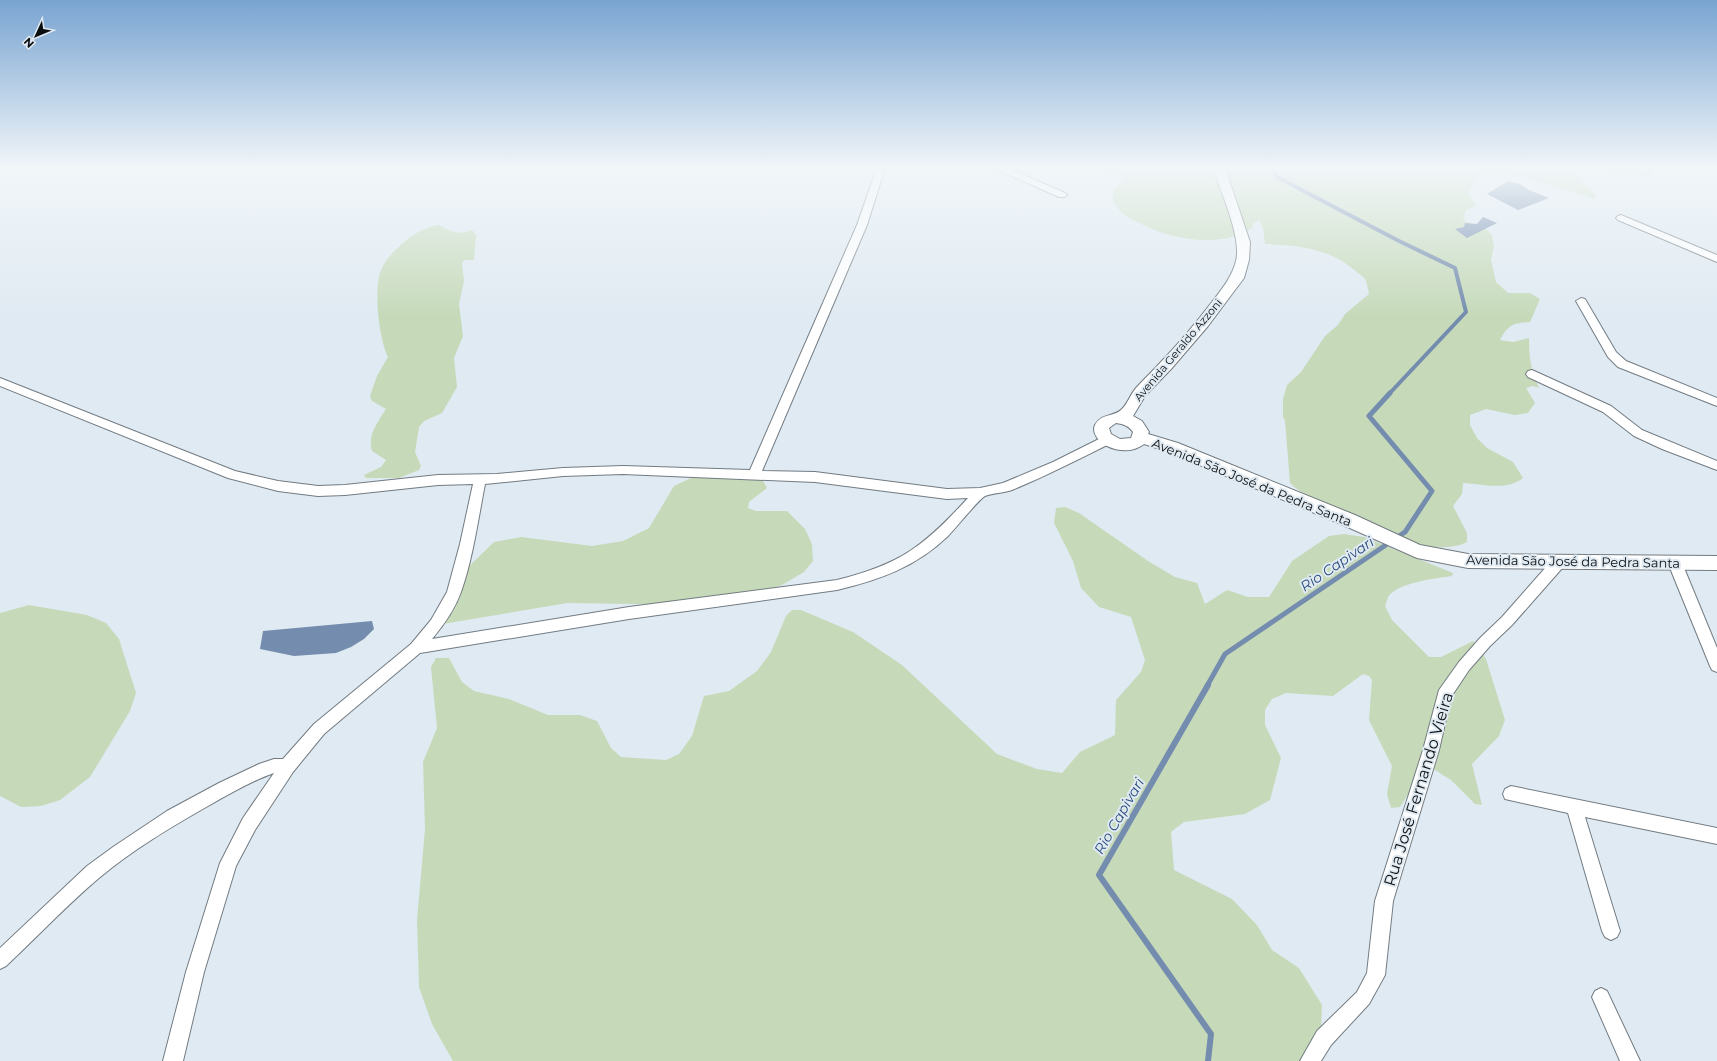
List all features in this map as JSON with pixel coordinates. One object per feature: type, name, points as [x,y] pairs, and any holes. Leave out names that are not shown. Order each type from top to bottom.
[{"type":"street","points":[[754,474],[865,218]]},
{"type":"street","name":"Avenida Geraldo Azzoni","points":[[1122,418],[1129,411],[1140,393],[1167,365],[1203,323],[1237,278],[1243,260],[1244,242],[1236,218]]},
{"type":"street","points":[[1621,218],[1717,259]]},
{"type":"street","points":[[1581,301],[1612,354],[1622,364],[1717,402]]},
{"type":"street","points":[[1532,374],[1607,409],[1638,433],[1666,446],[1717,466]]},
{"type":"street","points":[[0,382],[232,475],[278,486],[318,491],[345,490],[438,480],[480,480],[563,472],[623,470],[815,477],[947,494],[980,493],[1006,487],[1057,465],[1107,440]]},
{"type":"street","points":[[1122,418],[1135,423],[1141,432],[1141,437],[1133,444],[1127,446],[1120,445],[1107,440],[1101,431],[1101,426],[1109,419],[1122,418]]},
{"type":"street","name":"Avenida São José da Pedra Santa","points":[[1141,437],[1172,447],[1349,520],[1417,551],[1468,561],[1717,563]]},
{"type":"street","points":[[172,1061],[195,972],[228,863],[249,824],[287,767],[319,729],[416,648],[436,624],[454,592],[467,544],[480,480]]},
{"type":"street","points":[[416,648],[628,613],[838,585],[866,578],[914,557],[933,542],[980,493]]},
{"type":"street","name":"Rua José Fernando Vieira","points":[[1310,1061],[1324,1038],[1363,998],[1376,975],[1384,901],[1431,750],[1444,695],[1464,666],[1485,642],[1507,621],[1559,562]]},
{"type":"street","points":[[1675,563],[1717,666]]},
{"type":"street","points":[[0,960],[93,872],[119,853],[173,817],[225,788],[266,768],[274,766],[287,767]]},
{"type":"street","points":[[1512,794],[1717,836]]},
{"type":"street","points":[[1574,807],[1611,931]]},
{"type":"street","points":[[1601,997],[1630,1061]]},
{"type":"green space","points":[[1130,218],[1463,218],[1466,222],[1484,227],[1492,235],[1494,246],[1491,260],[1496,282],[1508,293],[1530,293],[1540,299],[1530,322],[1515,324],[1506,331],[1500,340],[1513,342],[1529,338],[1531,364],[1539,388],[1533,386],[1526,388],[1535,403],[1528,413],[1515,415],[1486,409],[1470,415],[1470,425],[1477,438],[1487,448],[1513,462],[1523,478],[1517,482],[1502,486],[1463,483],[1462,494],[1453,506],[1467,533],[1467,542],[1455,546],[1445,547],[1419,545],[1396,537],[1301,492],[1290,483],[1285,421],[1283,417],[1283,399],[1287,385],[1301,372],[1325,336],[1338,325],[1345,314],[1369,294],[1365,279],[1343,262],[1322,252],[1288,245],[1265,244],[1263,228],[1259,220],[1252,224],[1253,227],[1241,234],[1227,238],[1197,240],[1182,238],[1154,230]]},
{"type":"green space","points":[[439,225],[459,233],[472,230],[476,235],[474,260],[465,260],[462,263],[464,281],[459,304],[463,336],[454,358],[457,387],[442,413],[424,421],[419,427],[415,452],[421,466],[419,470],[399,478],[366,478],[364,475],[381,467],[386,460],[372,451],[371,445],[374,429],[386,409],[372,401],[370,396],[377,376],[388,357],[382,339],[378,316],[377,292],[380,273],[388,258],[409,238],[427,228]]},
{"type":"green space","points":[[731,476],[763,481],[767,488],[749,502],[748,508],[756,511],[787,511],[805,529],[812,544],[813,561],[804,572],[782,585],[743,598],[697,605],[567,603],[443,624],[464,571],[494,542],[521,537],[592,546],[623,541],[649,528],[674,486],[693,477]]},
{"type":"green space","points":[[1065,507],[1079,513],[1148,561],[1175,577],[1197,583],[1205,604],[1227,590],[1248,597],[1269,597],[1292,561],[1329,536],[1344,534],[1364,537],[1453,573],[1452,576],[1417,582],[1400,588],[1388,597],[1385,606],[1392,620],[1429,657],[1441,657],[1473,641],[1486,659],[1505,720],[1499,736],[1472,764],[1482,805],[1475,804],[1451,780],[1427,765],[1400,807],[1391,808],[1387,794],[1392,766],[1369,720],[1372,680],[1369,676],[1363,674],[1333,696],[1286,693],[1272,699],[1265,710],[1265,725],[1281,758],[1270,800],[1245,814],[1184,822],[1171,832],[1174,870],[1232,899],[1257,925],[1272,950],[1299,968],[1322,1005],[1320,1061],[453,1061],[432,1024],[419,987],[417,920],[425,829],[423,762],[437,728],[431,667],[436,658],[449,658],[462,682],[474,691],[509,699],[548,715],[580,715],[597,721],[611,748],[621,757],[666,760],[679,754],[692,736],[704,696],[729,691],[757,671],[771,652],[786,616],[792,610],[801,610],[853,632],[902,665],[997,754],[1037,769],[1062,773],[1080,752],[1115,735],[1116,700],[1141,672],[1145,660],[1131,617],[1099,607],[1081,588],[1073,561],[1054,523],[1056,508]]},
{"type":"green space","points":[[29,605],[87,615],[106,623],[119,639],[136,693],[130,711],[90,777],[60,800],[41,806],[21,807],[0,796],[0,613]]},
{"type":"water","points":[[1483,218],[1497,223],[1467,238],[1455,229],[1464,227],[1465,223],[1477,224]]},
{"type":"water","points":[[372,621],[374,629],[364,639],[351,647],[336,653],[294,656],[260,649],[263,631]]},
{"type":"waterway","name":"Rio Capivari","points":[[1354,218],[1455,268],[1466,312],[1389,394]]},
{"type":"waterway","name":"Rio Capivari","points":[[1207,686],[1225,654],[1405,532],[1432,491],[1369,416],[1390,393]]},
{"type":"waterway","name":"Rio Capivari","points":[[1208,685],[1099,875],[1211,1034],[1208,1061]]}]
